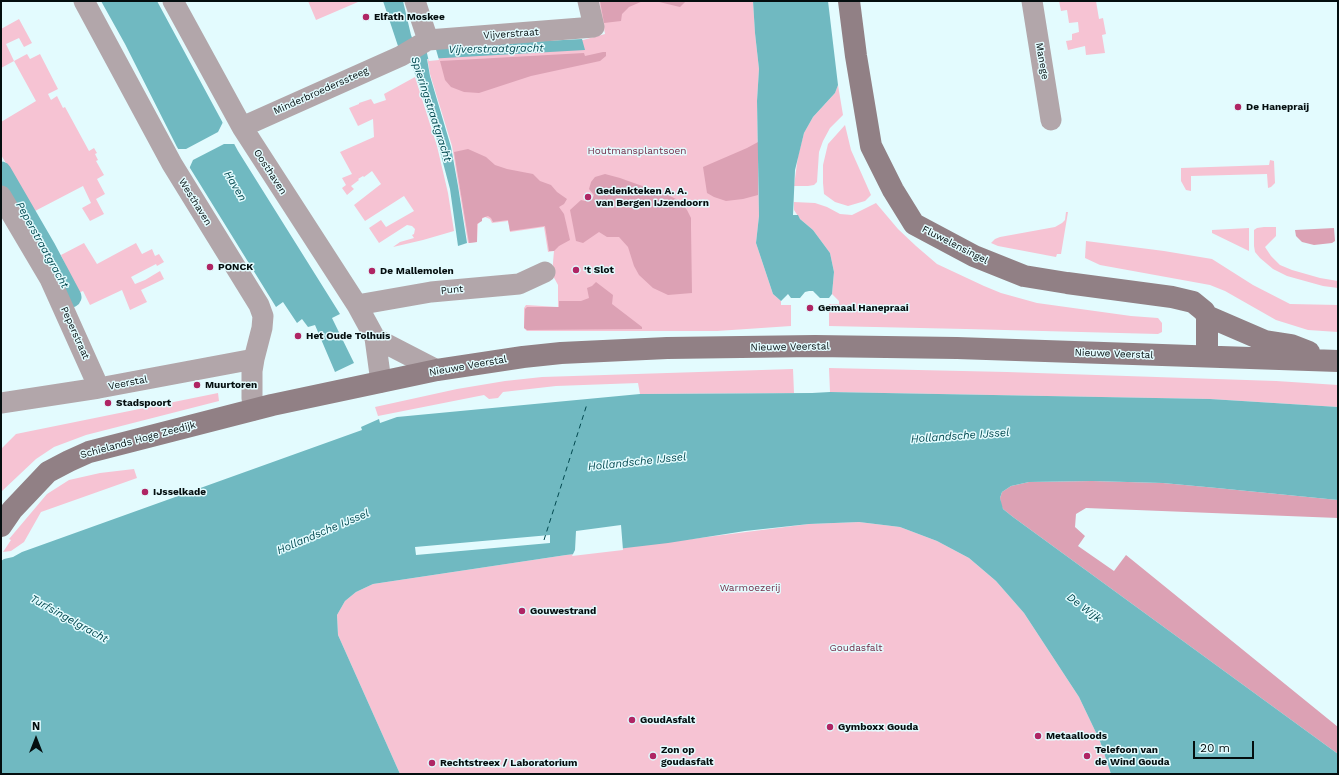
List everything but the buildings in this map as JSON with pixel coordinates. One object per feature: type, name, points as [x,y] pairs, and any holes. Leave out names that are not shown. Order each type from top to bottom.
[{"type":"main road","name":"Fluwelensingel","points":[[849,1],[870,146],[893,190],[914,224],[974,256],[1024,276],[1172,297],[1193,302],[1204,311],[1207,316]]},
{"type":"main road","points":[[1207,356],[1207,316],[1265,341],[1291,345],[1335,361]]},
{"type":"main road","name":"Nieuwe Veerstal","points":[[254,410],[437,370],[523,356],[667,348],[815,346],[958,348],[1335,361]]},
{"type":"main road","name":"Schielands Hoge Zeedijk","points":[[1,526],[48,472],[69,461],[89,452],[254,410]]},
{"type":"street","name":"Westhaven","points":[[84,1],[172,164],[259,305],[263,316],[263,322],[252,371],[252,398],[254,410]]},
{"type":"street","name":"Oosthaven","points":[[173,1],[242,127],[357,306],[375,338],[381,382]]},
{"type":"street","points":[[415,1],[424,42]]},
{"type":"street","name":"Vijverstraat","points":[[424,42],[594,28],[588,1]]},
{"type":"street","name":"Manege","points":[[1032,1],[1051,120]]},
{"type":"street","name":"Minderbroederssteeg","points":[[242,127],[400,56],[424,42]]},
{"type":"street","name":"Peperstraat","points":[[1,196],[50,279],[99,388]]},
{"type":"street","name":"Punt","points":[[357,306],[431,292],[519,284],[545,272]]},
{"type":"street","points":[[375,338],[437,370]]},
{"type":"street","name":"Veerstal","points":[[1,403],[99,388],[254,359]]},
{"type":"green space","points":[[308,1],[357,1],[358,2],[316,20]]},
{"type":"green space","name":"Houtmansplantsoen","points":[[599,1],[753,1],[759,69],[757,101],[759,216],[756,243],[773,294],[781,301],[781,305],[791,305],[791,326],[717,331],[527,331],[524,328],[524,308],[526,305],[558,307],[558,285],[552,274],[554,251],[548,252],[544,227],[510,232],[508,221],[492,223],[490,219],[485,217],[478,224],[477,242],[468,243],[452,146],[430,74],[426,51],[437,47],[583,40],[605,34]]},
{"type":"green space","points":[[1059,1],[1096,1],[1099,19],[1103,18],[1106,34],[1102,35],[1105,53],[1086,55],[1085,46],[1068,50],[1066,41],[1072,40],[1072,34],[1079,32],[1078,22],[1069,23],[1067,10],[1061,11]]},
{"type":"green space","points":[[19,19],[32,43],[24,47],[19,38],[6,44],[14,61],[1,68],[1,29]]},
{"type":"green space","points":[[27,54],[30,59],[40,54],[58,89],[48,94],[51,100],[57,96],[63,108],[65,107],[89,151],[94,148],[97,153],[95,154],[98,160],[96,161],[104,175],[97,179],[105,194],[96,199],[104,214],[90,221],[82,208],[91,203],[83,186],[35,211],[1,155],[1,122],[36,101],[14,61]]},
{"type":"green space","points":[[415,77],[437,146],[448,193],[454,231],[393,247],[400,242],[414,238],[412,235],[414,234],[415,229],[412,226],[407,225],[379,243],[369,228],[381,220],[386,227],[414,211],[404,196],[365,221],[354,205],[381,184],[372,171],[364,177],[363,176],[358,179],[359,180],[351,186],[354,189],[347,195],[342,188],[346,185],[342,178],[352,174],[340,152],[374,137],[373,119],[358,126],[349,108],[371,99],[374,104],[386,100],[384,94]]},
{"type":"green space","points":[[838,85],[843,115],[830,128],[823,141],[819,152],[817,182],[814,185],[794,186],[798,156],[804,133],[813,117],[835,93]]},
{"type":"green space","points":[[845,125],[851,150],[871,195],[865,201],[848,206],[835,202],[824,194],[823,183],[823,165],[828,144]]},
{"type":"green space","points":[[1270,160],[1274,161],[1275,183],[1268,188],[1267,174],[1191,176],[1191,191],[1186,190],[1181,181],[1181,168],[1269,165]]},
{"type":"green space","points":[[794,202],[815,203],[840,214],[852,215],[876,203],[898,229],[937,264],[984,286],[1001,293],[1037,303],[1131,316],[1158,318],[1162,323],[1162,332],[1158,334],[829,326],[829,304],[839,304],[839,301],[832,294],[834,272],[830,253],[813,230],[800,219],[794,210]]},
{"type":"green space","points":[[1066,212],[1068,212],[1061,254],[1057,254],[1056,257],[998,246],[991,243],[1000,237],[1055,227],[1065,220]]},
{"type":"green space","points":[[1264,227],[1276,227],[1276,236],[1265,247],[1280,265],[1320,278],[1338,281],[1338,288],[1323,286],[1287,276],[1273,269],[1255,252],[1254,230]]},
{"type":"green space","points":[[1249,228],[1249,251],[1212,233],[1212,230]]},
{"type":"green space","points":[[1086,241],[1212,259],[1253,285],[1290,304],[1338,305],[1338,332],[1308,330],[1276,320],[1225,291],[1210,285],[1100,265],[1085,258]]},
{"type":"green space","points":[[84,243],[97,264],[136,243],[142,254],[152,249],[155,256],[159,254],[164,262],[157,266],[156,264],[131,277],[135,284],[160,271],[164,279],[141,290],[147,302],[130,310],[122,290],[90,305],[83,291],[78,293],[61,255]]},
{"type":"green space","points":[[829,368],[1007,372],[1276,381],[1338,385],[1338,407],[1210,399],[830,392]]},
{"type":"green space","points":[[793,369],[794,393],[640,394],[638,383],[556,386],[503,392],[498,398],[489,399],[484,395],[378,416],[375,407],[457,389],[505,381],[542,377]]},
{"type":"green space","points":[[218,393],[219,401],[86,435],[54,447],[36,459],[1,492],[1,449],[16,434]]},
{"type":"green space","points":[[134,469],[137,478],[41,512],[24,542],[11,551],[3,552],[11,540],[9,539],[47,494],[69,480],[100,473]]},
{"type":"green space","name":"Goudasfalt","points":[[859,522],[900,527],[937,541],[969,558],[996,581],[1024,613],[1079,697],[1100,741],[1111,774],[400,774],[338,635],[337,615],[345,601],[356,592],[373,584],[566,555],[809,524]]},
{"type":"shaded area","points":[[600,1],[643,1],[629,7],[622,14],[621,21],[604,23]]},
{"type":"shaded area","points":[[655,1],[686,1],[680,7]]},
{"type":"shaded area","points":[[606,52],[606,56],[600,61],[531,76],[479,93],[464,92],[451,87],[445,80],[440,61],[584,53],[585,56]]},
{"type":"shaded area","points":[[758,142],[758,195],[726,201],[707,193],[703,167]]},
{"type":"shaded area","points":[[468,149],[486,157],[495,165],[533,174],[540,181],[551,185],[557,192],[567,199],[564,204],[559,207],[564,214],[570,240],[559,246],[554,251],[549,251],[545,226],[510,231],[508,220],[493,222],[488,216],[482,218],[482,221],[477,224],[477,242],[469,243],[454,152]]},
{"type":"shaded area","points":[[605,174],[670,196],[680,201],[687,210],[691,218],[692,293],[668,295],[653,288],[639,275],[634,266],[628,247],[619,237],[607,237],[599,232],[583,243],[576,241],[570,210],[581,200],[592,200],[594,195],[589,189],[591,182],[595,177]]},
{"type":"shaded area","points":[[1334,228],[1335,241],[1332,243],[1314,245],[1302,242],[1296,236],[1295,230]]},
{"type":"shaded area","points":[[596,282],[613,295],[612,304],[642,327],[642,329],[527,330],[524,328],[525,309],[527,307],[559,307],[559,301],[581,301],[589,298],[587,288]]},
{"type":"shaded area","points":[[1092,481],[1163,483],[1338,500],[1338,518],[1086,508],[1076,514],[1075,527],[1085,536],[1078,546],[1114,571],[1126,555],[1338,727],[1338,754],[1013,517],[1003,509],[1001,505],[1000,498],[1002,492],[1011,486],[1029,482]]},
{"type":"water","name":"Haven","points":[[101,1],[157,1],[238,151],[340,314],[332,318],[354,363],[335,372],[315,325],[308,327],[302,319],[297,323],[283,302],[276,307],[177,147],[125,44]]},
{"type":"water","points":[[383,1],[403,1],[411,35],[416,48],[582,39],[585,50],[427,59],[430,76],[451,147],[458,186],[467,243],[458,246],[450,189],[437,140],[412,65],[398,46]]},
{"type":"water","points":[[753,1],[828,1],[838,85],[835,93],[813,117],[804,133],[795,170],[793,215],[798,215],[800,219],[813,230],[830,253],[834,272],[832,294],[829,298],[820,298],[813,291],[809,291],[805,292],[800,298],[791,298],[788,294],[781,301],[773,294],[756,243],[759,216],[757,101],[759,69]]},
{"type":"water","points":[[830,392],[1210,399],[1338,407],[1338,500],[1163,483],[1092,481],[1029,482],[1011,486],[1002,492],[1000,498],[1003,509],[1013,517],[1338,754],[1338,774],[1111,774],[1100,741],[1079,697],[1024,613],[996,581],[969,558],[937,541],[900,527],[859,522],[809,524],[745,531],[668,543],[566,555],[373,584],[356,592],[345,601],[337,615],[338,635],[400,774],[1,774],[1,561],[4,559],[362,430],[361,427],[379,419],[380,423],[397,417],[640,394]]},
{"type":"pier","points":[[435,46],[439,60],[429,62],[426,49]]},
{"type":"pier","points":[[223,122],[235,144],[224,144],[193,160],[189,169],[177,149],[186,149],[218,132]]},
{"type":"pier","points":[[621,525],[623,550],[572,556],[575,550],[576,531]]},
{"type":"pier","points":[[550,535],[550,543],[416,555],[415,547]]},
{"type":"waterway","name":"Peperstraatgracht","points":[[1,172],[45,248],[71,297]]},
{"type":"ferry route","points":[[544,540],[587,404]]},
{"type":"place","name":"Elfath Moskee","points":[[366,17]]},
{"type":"place","name":"De Hanepraij","points":[[1238,107]]},
{"type":"place","name":"Gedenkteken A. A. van Bergen IJzendoorn","points":[[588,197]]},
{"type":"place","name":"PONCK","points":[[210,267]]},
{"type":"place","name":"'t Slot","points":[[576,270]]},
{"type":"place","name":"De Mallemolen","points":[[372,271]]},
{"type":"place","name":"Gemaal Hanepraai","points":[[810,308]]},
{"type":"place","name":"Het Oude Tolhuis","points":[[298,336]]},
{"type":"place","name":"Muurtoren","points":[[197,385]]},
{"type":"place","name":"Stadspoort","points":[[108,403]]},
{"type":"place","name":"IJsselkade","points":[[145,492]]},
{"type":"place","name":"Gouwestrand","points":[[522,611]]},
{"type":"place","name":"GoudAsfalt","points":[[632,720]]},
{"type":"place","name":"Gymboxx Gouda","points":[[830,727]]},
{"type":"place","name":"Metaalloods","points":[[1038,736]]},
{"type":"place","name":"Zon op goudasfalt","points":[[653,756]]},
{"type":"place","name":"Telefoon van de Wind Gouda","points":[[1087,756]]},
{"type":"place","name":"Rechtstreex / Laboratorium","points":[[432,763]]},
{"type":"water label","name":"Vijverstraatgracht","points":[[496,49]]},
{"type":"water label","name":"Spieringstraatgracht","points":[[431,109]]},
{"type":"water label","name":"Hollandsche IJssel","points":[[960,436]]},
{"type":"water label","name":"Hollandsche IJssel","points":[[637,462]]},
{"type":"water label","name":"Hollandsche IJssel","points":[[323,532]]},
{"type":"water label","name":"De Wijk","points":[[1084,608]]},
{"type":"water label","name":"Turfsingelgracht","points":[[69,619]]},
{"type":"park label","name":"Warmoezerij","points":[[750,588]]}]
